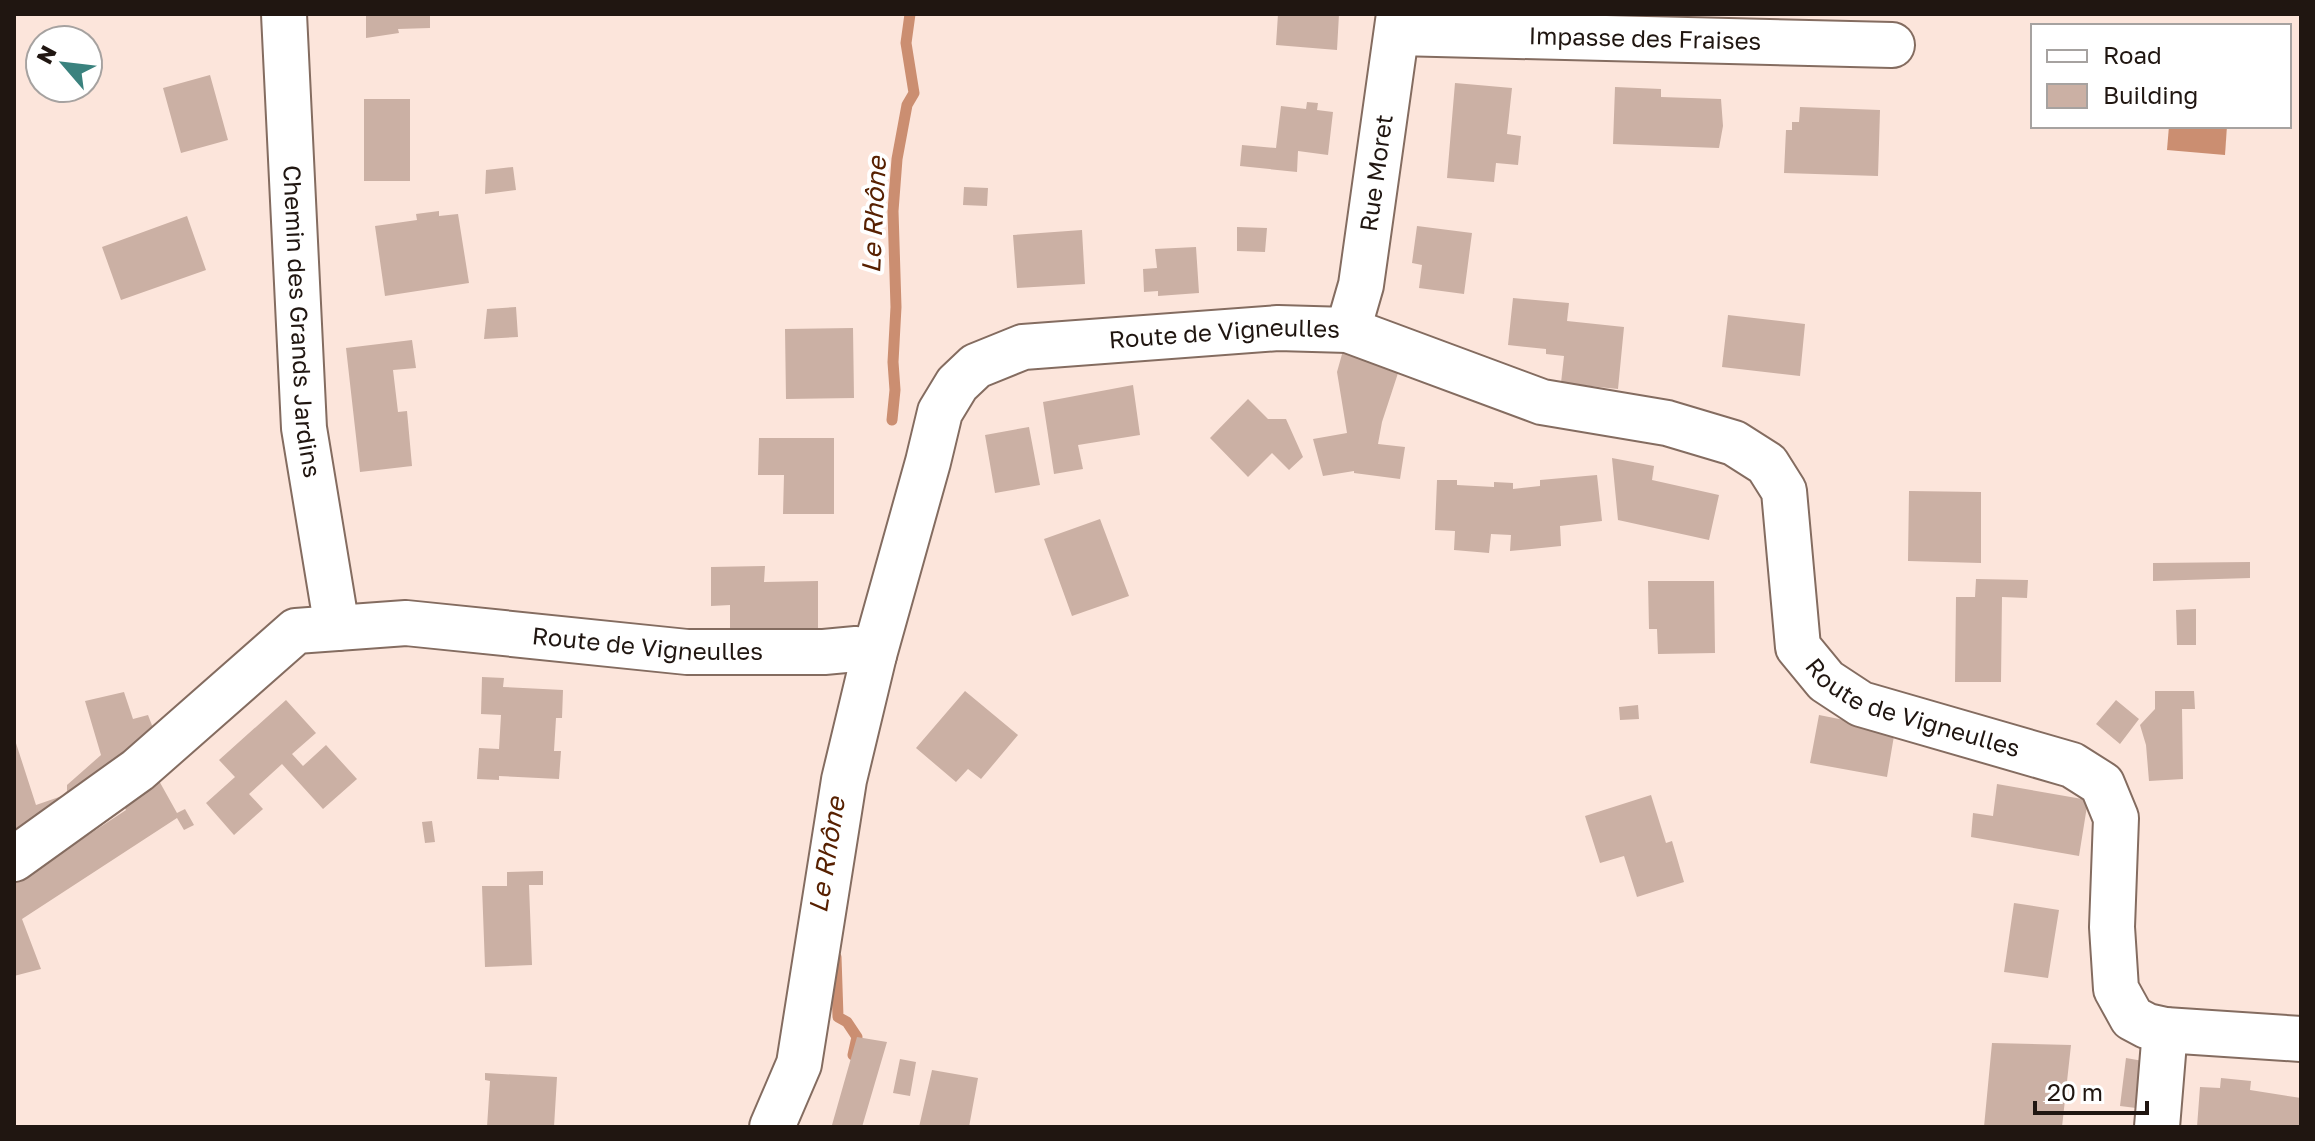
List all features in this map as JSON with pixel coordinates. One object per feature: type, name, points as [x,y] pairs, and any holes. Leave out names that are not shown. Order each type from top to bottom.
[{"type":"street","name":"Chemin des Grands Jardins","points":[[284,14],[304,428],[337,628]]},
{"type":"street","name":"Impasse des Fraises","points":[[1398,24],[1892,45]]},
{"type":"street","name":"Rue Moret","points":[[1348,330],[1361,285],[1398,24]]},
{"type":"street","name":"Route de Vigneulles","points":[[14,859],[138,770],[296,631],[406,623],[687,652],[824,652],[856,649],[874,655],[940,412],[957,384],[976,366],[1023,347],[1278,328],[1348,330],[1542,402],[1667,423],[1734,443],[1767,464],[1784,491],[1798,647],[1826,681],[1861,704],[2072,765],[2102,784],[2116,818],[2112,927],[2116,989],[2132,1018],[2165,1030],[2301,1039]]},
{"type":"street","points":[[772,1127],[799,1064],[844,780],[874,655]]},
{"type":"street","points":[[2157,1127],[2165,1030]]},
{"type":"shaded area","points":[[2169,128],[2227,128],[2225,155],[2167,150]]},
{"type":"building","points":[[366,14],[430,14],[430,28],[398,29],[399,33],[366,38]]},
{"type":"building","points":[[1278,14],[1339,14],[1337,50],[1276,45]]},
{"type":"building","points":[[210,75],[228,140],[181,153],[163,88]]},
{"type":"building","points":[[1455,83],[1512,88],[1507,134],[1521,136],[1518,165],[1496,163],[1494,182],[1447,178]]},
{"type":"building","points":[[1615,87],[1661,89],[1661,97],[1721,99],[1723,126],[1719,148],[1613,144]]},
{"type":"building","points":[[364,99],[410,99],[410,181],[364,181]]},
{"type":"building","points":[[1307,102],[1318,103],[1317,110],[1333,112],[1328,155],[1298,151],[1297,172],[1240,166],[1242,145],[1276,148],[1281,106],[1306,109]]},
{"type":"building","points":[[1800,107],[1880,110],[1878,176],[1784,173],[1786,130],[1792,130],[1792,122],[1799,122]]},
{"type":"building","points":[[513,167],[516,190],[485,194],[486,170]]},
{"type":"building","points":[[964,187],[988,188],[987,206],[963,205]]},
{"type":"building","points":[[439,211],[439,216],[458,214],[469,283],[385,296],[375,226],[417,220],[416,214]]},
{"type":"building","points":[[187,216],[206,270],[121,300],[102,247]]},
{"type":"building","points":[[1417,226],[1472,233],[1464,294],[1419,288],[1422,265],[1412,263]]},
{"type":"building","points":[[1237,227],[1267,228],[1265,252],[1237,251]]},
{"type":"building","points":[[1082,230],[1085,284],[1017,288],[1013,235]]},
{"type":"building","points":[[1196,247],[1199,293],[1158,296],[1158,291],[1144,292],[1143,269],[1157,268],[1155,249]]},
{"type":"building","points":[[1513,298],[1569,303],[1567,321],[1624,327],[1618,389],[1561,383],[1564,356],[1546,354],[1546,349],[1508,345]]},
{"type":"building","points":[[516,307],[518,337],[484,339],[487,309]]},
{"type":"building","points":[[1728,315],[1805,324],[1800,376],[1722,367]]},
{"type":"building","points":[[853,328],[854,398],[786,399],[785,329]]},
{"type":"building","points":[[412,340],[416,368],[393,370],[398,412],[407,411],[412,466],[360,472],[346,348]]},
{"type":"building","points":[[1344,347],[1400,367],[1378,444],[1405,447],[1400,479],[1354,471],[1323,476],[1313,439],[1347,433],[1337,372]]},
{"type":"building","points":[[1133,385],[1140,435],[1078,445],[1083,469],[1054,474],[1043,402]]},
{"type":"building","points":[[1248,399],[1268,419],[1286,419],[1303,457],[1289,470],[1272,453],[1248,477],[1210,438]]},
{"type":"building","points":[[1029,427],[1040,485],[995,493],[985,435]]},
{"type":"building","points":[[759,438],[834,438],[834,514],[783,514],[784,475],[758,475]]},
{"type":"building","points":[[1612,458],[1654,466],[1652,480],[1719,495],[1709,540],[1618,520]]},
{"type":"building","points":[[1597,475],[1602,521],[1560,526],[1561,546],[1510,551],[1511,535],[1491,534],[1489,553],[1454,550],[1455,531],[1435,530],[1437,480],[1457,480],[1457,485],[1494,487],[1494,482],[1513,483],[1513,489],[1540,486],[1540,480]]},
{"type":"building","points":[[1909,491],[1981,492],[1981,563],[1908,561]]},
{"type":"building","points":[[1100,519],[1129,596],[1072,616],[1044,539]]},
{"type":"building","points":[[2250,562],[2250,578],[2153,581],[2153,563]]},
{"type":"building","points":[[765,566],[764,582],[818,581],[818,634],[730,634],[730,605],[711,606],[711,567]]},
{"type":"building","points":[[1976,579],[2028,580],[2027,598],[2002,597],[2001,682],[1955,682],[1956,597],[1975,597]]},
{"type":"building","points":[[1648,581],[1714,581],[1715,653],[1658,654],[1657,629],[1649,629]]},
{"type":"building","points":[[2196,609],[2196,645],[2177,645],[2176,610]]},
{"type":"building","points":[[482,677],[504,678],[503,687],[563,690],[562,718],[556,718],[554,751],[561,751],[559,779],[499,776],[499,780],[477,779],[479,748],[499,749],[501,715],[481,714]]},
{"type":"building","points":[[965,691],[1018,735],[981,779],[968,769],[956,782],[916,748]]},
{"type":"building","points":[[2155,691],[2194,691],[2195,709],[2182,709],[2183,779],[2149,781],[2146,745],[2140,725],[2155,709]]},
{"type":"building","points":[[124,692],[133,719],[148,715],[155,733],[19,839],[14,821],[14,737],[36,805],[62,796],[67,791],[67,785],[101,755],[85,701]]},
{"type":"building","points":[[286,700],[316,733],[292,754],[303,766],[326,745],[357,779],[323,809],[282,764],[249,794],[263,809],[234,835],[206,803],[235,777],[219,760]]},
{"type":"building","points":[[2116,700],[2139,719],[2120,744],[2096,724]]},
{"type":"building","points":[[1638,705],[1639,719],[1620,720],[1619,707]]},
{"type":"building","points":[[1819,715],[1895,730],[1887,777],[1810,763]]},
{"type":"building","points":[[153,770],[177,813],[185,809],[194,825],[184,830],[177,818],[22,919],[41,969],[14,976],[14,876],[29,874],[126,810],[120,799]]},
{"type":"building","points":[[1997,784],[2088,800],[2079,856],[1971,837],[1973,813],[1993,816]]},
{"type":"building","points":[[1651,795],[1666,843],[1672,841],[1684,882],[1637,897],[1624,856],[1600,863],[1585,816]]},
{"type":"building","points":[[432,821],[435,842],[425,843],[422,822]]},
{"type":"building","points":[[543,871],[543,885],[529,885],[532,965],[485,967],[482,886],[507,886],[507,872]]},
{"type":"building","points":[[2014,903],[2059,910],[2048,978],[2004,972]]},
{"type":"building","points":[[857,1037],[887,1042],[862,1127],[837,1127],[832,1125]]},
{"type":"building","points":[[1992,1043],[2071,1045],[2062,1127],[1984,1127]]},
{"type":"building","points":[[2126,1058],[2143,1061],[2136,1108],[2120,1106]]},
{"type":"building","points":[[900,1059],[916,1062],[910,1096],[893,1093]]},
{"type":"building","points":[[932,1070],[978,1078],[969,1127],[919,1127]]},
{"type":"building","points":[[485,1073],[557,1077],[554,1127],[487,1127],[490,1081],[485,1080]]},
{"type":"building","points":[[2221,1078],[2251,1081],[2250,1090],[2301,1098],[2301,1127],[2197,1127],[2200,1087],[2220,1088]]},
{"type":"waterway","name":"Le Rhône","points":[[892,420],[896,307],[893,211],[897,159],[907,105],[914,93],[906,43],[910,14]]},
{"type":"waterway","name":"Le Rhône","points":[[836,957],[838,1017],[847,1022],[857,1037],[853,1055]]}]
